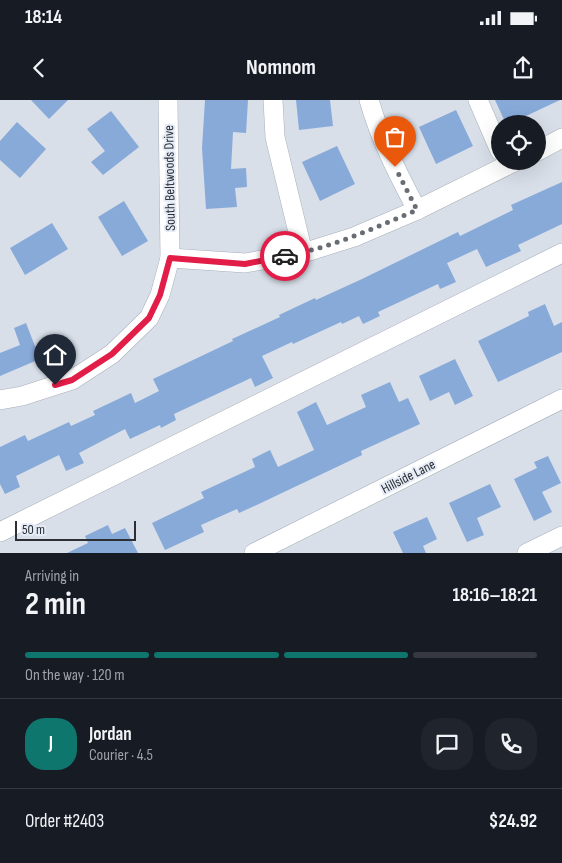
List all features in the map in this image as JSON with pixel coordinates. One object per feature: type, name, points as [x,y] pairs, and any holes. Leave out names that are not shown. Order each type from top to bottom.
[{"type":"street","name":"South Beltwoods Drive","points":[[0,400],[22,396],[72,380],[112,354],[149,318],[160,295],[170,258],[168,100]]},
{"type":"street","points":[[273,100],[275,137],[303,253]]},
{"type":"street","points":[[369,100],[376,125],[401,181],[417,210]]},
{"type":"street","points":[[478,100],[491,127]]},
{"type":"street","points":[[546,146],[562,138]]},
{"type":"street","points":[[170,258],[245,264],[303,253],[354,237],[417,210],[491,169]]},
{"type":"street","points":[[0,532],[562,253]]},
{"type":"street","name":"Hillside Lane","points":[[254,553],[562,399]]},
{"type":"street","points":[[527,553],[562,536]]},
{"type":"building","points":[[31,100],[68,100],[49,119]]},
{"type":"building","points":[[205,100],[248,100],[246,133],[233,132],[231,169],[246,168],[247,187],[235,188],[237,207],[206,209],[202,148]]},
{"type":"building","points":[[296,100],[330,100],[333,126],[299,130]]},
{"type":"building","points":[[495,100],[560,100],[528,115],[502,115]]},
{"type":"building","points":[[456,110],[473,146],[436,164],[419,127]]},
{"type":"building","points":[[111,111],[139,147],[103,175],[91,162],[105,151],[87,129]]},
{"type":"building","points":[[17,122],[46,149],[20,178],[0,160],[0,141]]},
{"type":"building","points":[[337,146],[355,184],[320,201],[302,162]]},
{"type":"building","points":[[562,182],[562,224],[518,245],[521,251],[486,267],[477,249],[447,263],[456,282],[440,289],[438,284],[378,312],[380,316],[363,324],[359,316],[342,324],[341,322],[293,344],[292,342],[262,356],[273,378],[255,387],[251,378],[174,414],[176,420],[161,428],[160,425],[130,439],[125,429],[79,453],[84,463],[66,471],[59,455],[16,476],[20,487],[5,494],[0,484],[0,447],[25,435],[28,441],[69,422],[71,426],[95,415],[93,411],[131,393],[135,403],[159,391],[153,379],[233,341],[232,339],[280,317],[279,315],[315,298],[316,300],[362,279],[458,232],[460,236],[513,210],[511,205]]},
{"type":"building","points":[[124,201],[148,241],[122,256],[98,217]]},
{"type":"building","points":[[52,223],[68,249],[25,275],[10,248]]},
{"type":"building","points":[[545,304],[554,326],[562,322],[562,352],[498,382],[478,341],[529,316],[528,312]]},
{"type":"building","points":[[26,323],[40,359],[0,376],[0,353],[20,345],[14,328]]},
{"type":"building","points":[[455,359],[473,396],[455,405],[449,392],[430,401],[419,376]]},
{"type":"building","points":[[390,382],[399,402],[408,398],[420,424],[361,451],[362,455],[263,502],[239,513],[237,509],[201,525],[204,532],[165,550],[152,523],[204,498],[201,492],[255,467],[252,459],[270,450],[278,467],[314,450],[297,412],[316,402],[327,425],[366,407],[361,395]]},
{"type":"building","points":[[548,456],[561,483],[542,492],[552,512],[534,521],[514,479],[537,468],[534,462]]},
{"type":"building","points":[[490,484],[501,507],[477,518],[484,535],[467,542],[449,503]]},
{"type":"building","points":[[427,517],[437,539],[423,546],[426,553],[403,553],[393,532]]},
{"type":"building","points":[[108,525],[112,534],[125,528],[138,553],[67,553],[88,543],[85,536]]},
{"type":"way so far","points":[[285,256],[303,253],[354,237],[417,210],[395,167]]},
{"type":"route","points":[[55,385],[72,380],[112,354],[149,318],[160,295],[170,258],[245,264],[285,256]]}]
